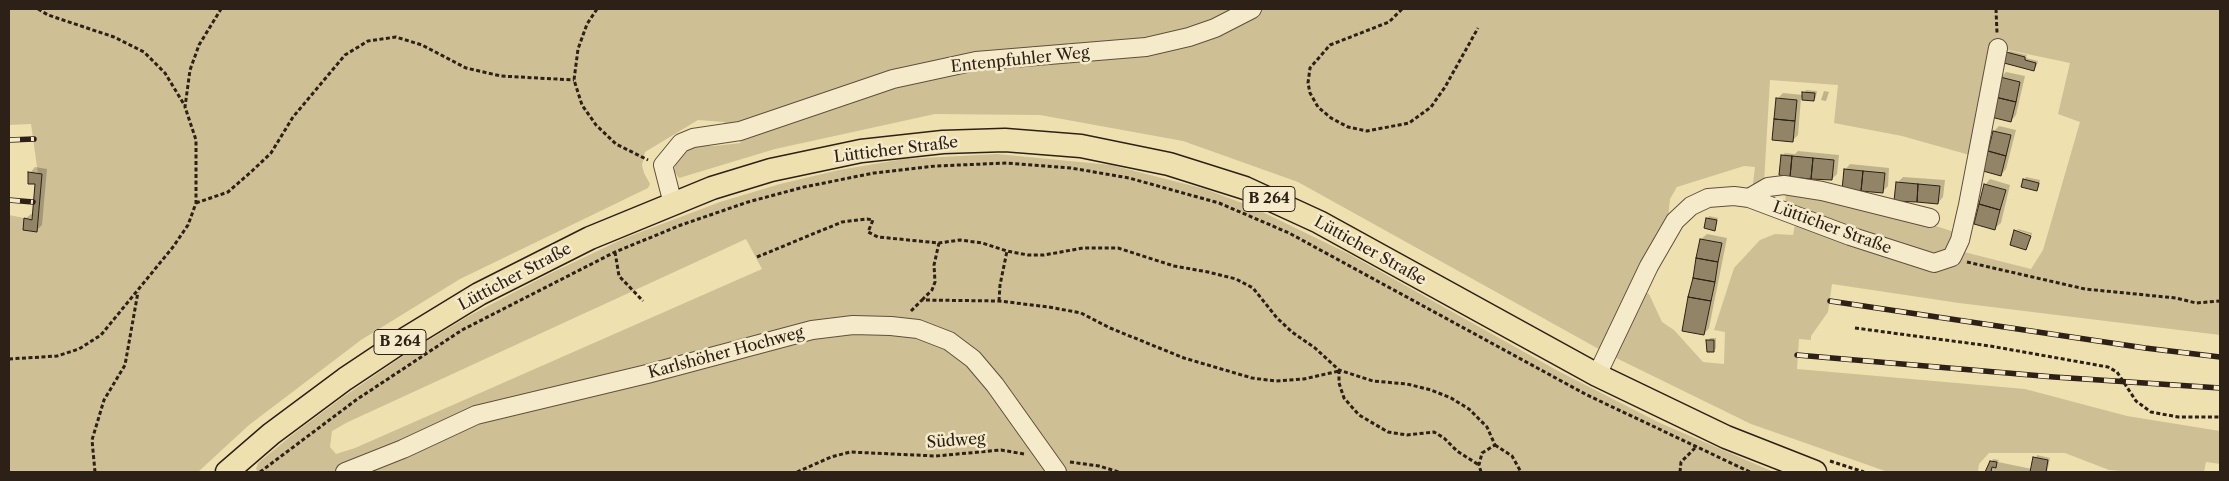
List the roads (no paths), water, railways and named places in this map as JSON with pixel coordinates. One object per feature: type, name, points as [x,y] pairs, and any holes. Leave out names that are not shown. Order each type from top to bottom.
[{"type":"main road","name":"Lütticher Straße","points":[[230,471],[271,434],[345,379],[402,340],[479,294],[590,238],[712,188],[771,170],[861,151],[942,142],[1005,140],[1081,146],[1169,164],[1245,188],[1319,222],[1597,375],[1726,436],[1821,466]]},
{"type":"street","name":"Entenpfuhler Weg","points":[[674,204],[663,165],[676,148],[687,140],[740,131],[893,78],[976,61],[1146,47],[1189,37],[1216,28],[1252,9]]},
{"type":"street","name":"Lütticher Straße","points":[[1597,375],[1649,266],[1674,221],[1691,206],[1708,198],[1734,196],[1749,198],[1850,236],[1934,263],[1952,257],[1960,240],[1968,205],[1998,48]]},
{"type":"street","points":[[1749,198],[1768,187],[1784,185],[1822,191],[1930,218]]},
{"type":"street","name":"Karlshöher Hochweg","points":[[345,472],[403,449],[476,415],[508,406],[562,396],[812,330],[853,325],[918,329],[949,341],[973,359],[995,385],[1053,466]]},
{"type":"railway","points":[[9,140],[34,139]]},
{"type":"railway","points":[[9,200],[33,202]]},
{"type":"railway","points":[[1830,301],[2145,348],[2220,357]]},
{"type":"railway","points":[[1797,355],[2054,377],[2220,388]]}]
